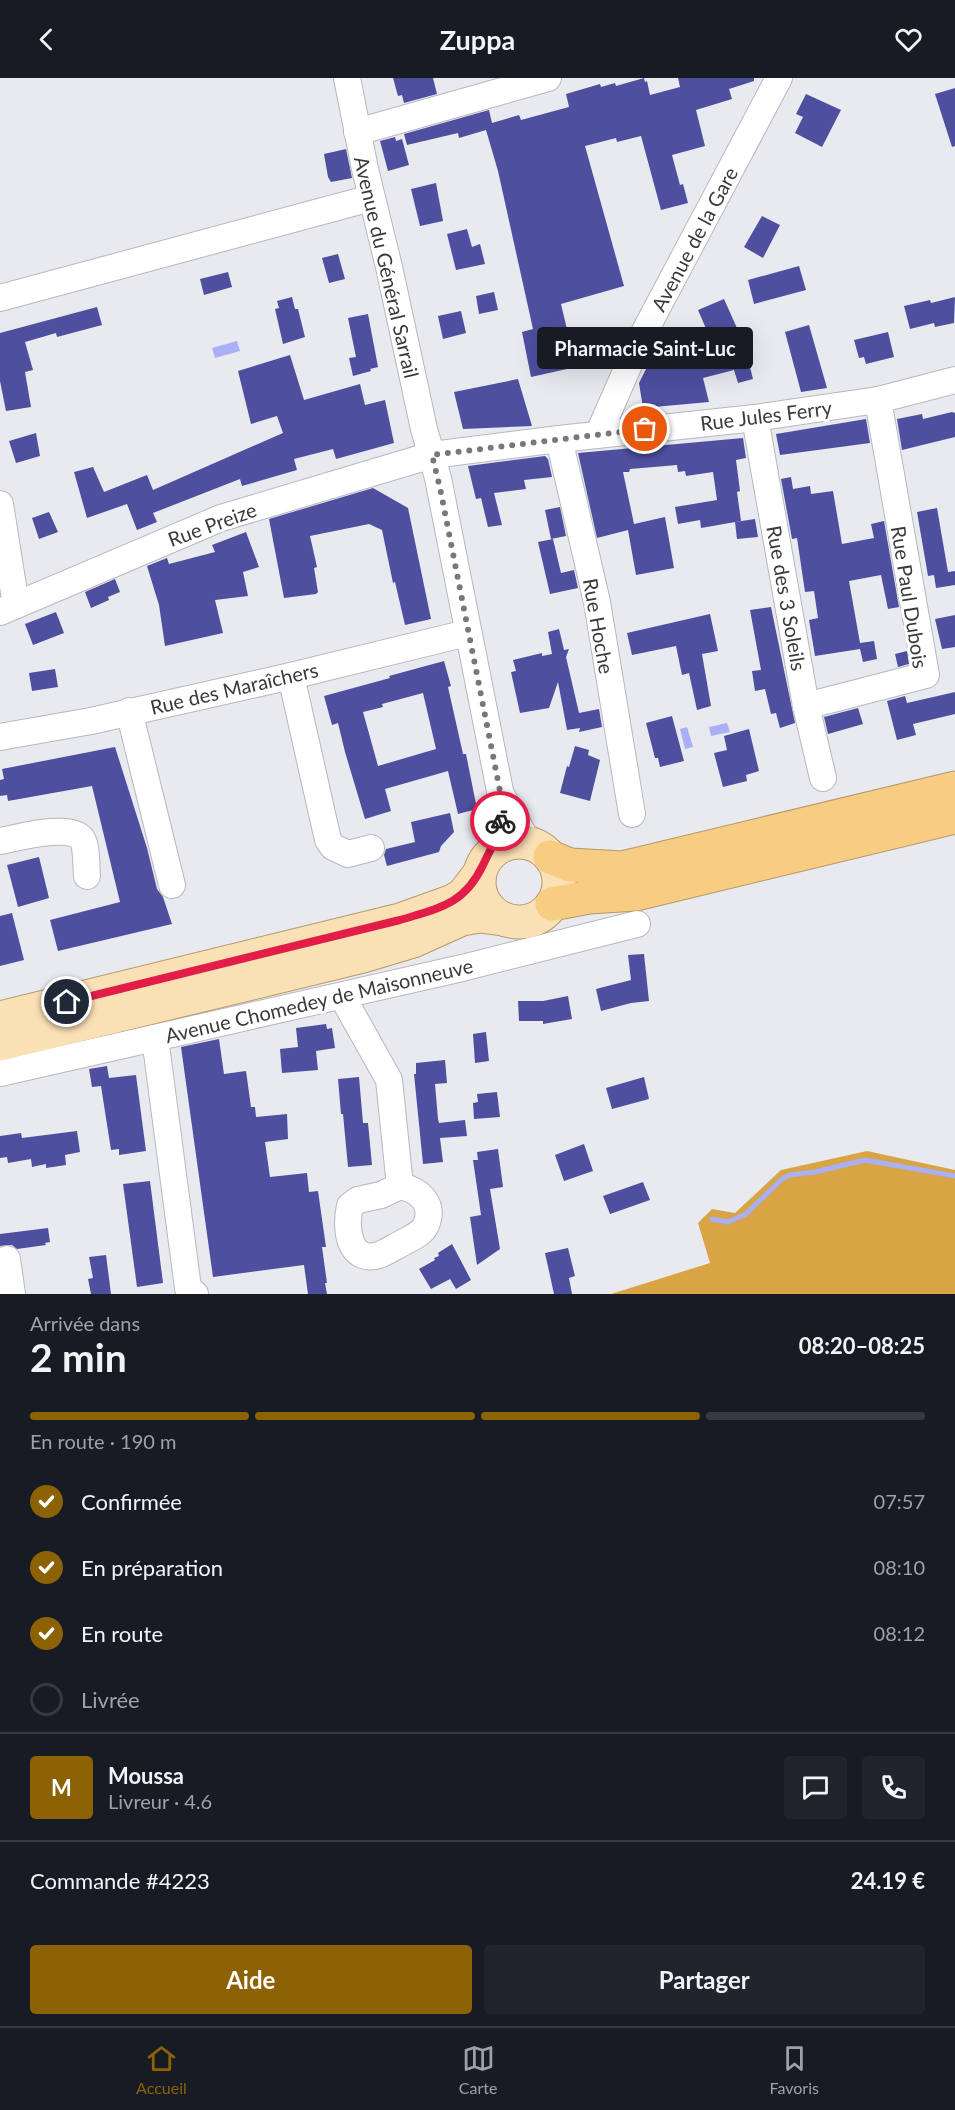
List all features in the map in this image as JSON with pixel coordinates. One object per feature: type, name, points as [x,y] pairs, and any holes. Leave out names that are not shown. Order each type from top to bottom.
[{"type":"highway","points":[[539,850],[570,866],[622,868],[955,788]]},
{"type":"highway","points":[[552,904],[590,897],[636,894],[955,817]]},
{"type":"main road","points":[[0,1018],[400,920],[453,901],[463,895],[484,865],[506,844],[517,842],[539,850],[556,868],[559,880],[552,904],[543,915],[530,921],[516,923],[502,920],[485,904],[479,885],[484,865]]},
{"type":"main road","name":"Avenue Chomedey de Maisonneuve","points":[[0,1044],[363,956],[413,941],[462,919],[480,916],[502,920]]},
{"type":"street","name":"Avenue du Général Sarrail","points":[[347,78],[371,198],[440,488],[500,791]]},
{"type":"street","points":[[357,132],[548,78]]},
{"type":"street","name":"Avenue de la Gare","points":[[598,435],[638,344],[779,78]]},
{"type":"street","points":[[0,298],[371,198]]},
{"type":"street","name":"Rue Jules Ferry","points":[[432,455],[755,418],[878,400],[955,380]]},
{"type":"street","name":"Rue Paul Dubois","points":[[806,706],[926,675],[878,400]]},
{"type":"street","name":"Rue des 3 Soleils","points":[[755,418],[806,706],[823,778]]},
{"type":"street","name":"Rue Hoche","points":[[559,439],[597,602],[632,814]]},
{"type":"street","name":"Rue Preize","points":[[8,609],[221,518],[432,455]]},
{"type":"street","points":[[0,504],[8,609]]},
{"type":"street","name":"Rue des Maraîchers","points":[[0,737],[91,721],[467,633]]},
{"type":"street","points":[[291,676],[328,840],[333,847],[348,854],[371,848]]},
{"type":"street","points":[[129,711],[171,885]]},
{"type":"street","points":[[500,791],[539,850]]},
{"type":"street","points":[[484,865],[499,832],[500,791]]},
{"type":"street","points":[[0,841],[62,831],[77,834],[83,841],[87,876]]},
{"type":"street","name":"Avenue Chomedey de Maisonneuve","points":[[0,1074],[462,968],[637,924]]},
{"type":"street","points":[[342,996],[389,1080],[400,1186]]},
{"type":"street","points":[[155,1038],[188,1288],[195,1294]]},
{"type":"street","points":[[7,1259],[12,1294]]},
{"type":"shaded area","points":[[867,1151],[955,1170],[955,1294],[611,1294],[710,1263],[698,1223],[712,1209],[735,1213],[781,1170]]},
{"type":"water","points":[[237,341],[240,351],[215,358],[212,348]]},
{"type":"water","points":[[727,723],[730,732],[711,736],[709,727]]},
{"type":"water","points":[[687,727],[693,747],[685,749],[680,729]]},
{"type":"building","points":[[393,78],[433,78],[437,94],[404,103],[402,95],[398,96]]},
{"type":"building","points":[[644,78],[645,82],[647,81],[650,95],[680,87],[678,78],[754,78],[754,81],[729,89],[732,99],[696,110],[705,146],[672,155],[680,185],[683,184],[688,203],[661,210],[641,136],[617,142],[616,138],[585,146],[624,286],[561,304],[576,367],[531,377],[522,332],[533,329],[498,171],[486,130],[459,138],[458,133],[407,145],[404,134],[489,110],[492,123],[519,115],[521,120],[569,107],[566,94],[600,84],[601,87],[615,83],[616,86]]},
{"type":"building","points":[[955,88],[955,146],[952,147],[935,94]]},
{"type":"building","points":[[806,94],[841,110],[822,147],[795,133],[803,117],[796,114]]},
{"type":"building","points":[[395,137],[396,141],[402,139],[409,165],[388,171],[380,141]]},
{"type":"building","points":[[346,149],[352,178],[331,182],[324,154]]},
{"type":"building","points":[[436,183],[443,221],[420,226],[411,189]]},
{"type":"building","points":[[762,216],[780,225],[763,258],[744,247]]},
{"type":"building","points":[[467,229],[472,247],[480,244],[485,264],[456,270],[447,234]]},
{"type":"building","points":[[338,254],[345,279],[329,283],[322,258]]},
{"type":"building","points":[[799,266],[806,290],[754,304],[748,280]]},
{"type":"building","points":[[228,272],[232,287],[204,295],[200,279]]},
{"type":"building","points":[[494,292],[498,310],[479,314],[476,296]]},
{"type":"building","points":[[292,297],[295,309],[298,309],[305,337],[283,344],[275,309],[279,308],[277,301]]},
{"type":"building","points":[[955,297],[954,323],[935,327],[934,323],[910,329],[904,306]]},
{"type":"building","points":[[724,299],[749,355],[747,355],[753,379],[738,383],[734,370],[703,378],[709,402],[643,408],[639,383],[654,353],[674,365],[717,354],[698,310]]},
{"type":"building","points":[[97,307],[102,325],[57,337],[56,333],[25,342],[33,370],[25,372],[31,407],[6,411],[0,381],[0,333]]},
{"type":"building","points":[[461,311],[466,333],[443,339],[438,316]]},
{"type":"building","points":[[368,314],[378,367],[353,376],[349,358],[356,357],[348,318]]},
{"type":"building","points":[[809,325],[827,388],[801,392],[785,332]]},
{"type":"building","points":[[888,332],[894,357],[866,364],[864,357],[859,358],[854,340]]},
{"type":"building","points":[[290,355],[304,400],[360,384],[365,405],[385,400],[394,443],[336,459],[333,449],[294,459],[297,470],[242,486],[240,479],[153,513],[157,522],[137,530],[127,504],[87,518],[74,472],[93,467],[104,492],[147,475],[153,490],[283,433],[277,416],[251,424],[238,371]]},
{"type":"building","points":[[518,379],[532,426],[463,429],[454,392]]},
{"type":"building","points":[[955,413],[955,437],[902,450],[897,419],[922,414],[923,419]]},
{"type":"building","points":[[866,419],[870,443],[780,455],[776,434]]},
{"type":"building","points":[[36,433],[40,456],[16,463],[9,441]]},
{"type":"building","points":[[743,438],[746,458],[736,460],[741,521],[701,528],[700,520],[678,524],[675,507],[717,500],[713,472],[686,476],[685,471],[678,472],[677,465],[630,469],[629,472],[623,472],[634,524],[665,517],[674,568],[636,575],[628,530],[597,538],[578,453]]},
{"type":"building","points":[[545,456],[548,459],[552,477],[524,480],[526,489],[494,493],[502,525],[488,527],[481,498],[476,499],[468,466]]},
{"type":"building","points":[[791,477],[793,489],[810,486],[811,494],[833,491],[842,544],[874,538],[871,524],[884,521],[899,607],[888,609],[881,575],[849,581],[860,643],[874,641],[877,659],[863,662],[860,649],[815,656],[809,620],[818,618],[814,591],[805,592],[797,538],[792,539],[781,479]]},
{"type":"building","points":[[373,488],[408,508],[431,619],[405,625],[382,530],[369,524],[310,536],[317,567],[314,568],[318,592],[284,598],[269,519]]},
{"type":"building","points":[[560,507],[566,536],[551,539],[545,510]]},
{"type":"building","points":[[937,508],[948,572],[955,571],[955,585],[936,588],[934,575],[928,576],[917,512]]},
{"type":"building","points":[[49,512],[58,532],[39,539],[32,518]]},
{"type":"building","points":[[755,519],[758,537],[737,539],[735,522]]},
{"type":"building","points":[[246,532],[259,567],[243,572],[248,596],[215,600],[223,633],[165,646],[159,605],[147,566],[167,558],[169,564],[215,552],[212,545]]},
{"type":"building","points":[[553,539],[561,573],[574,570],[578,588],[550,594],[538,542]]},
{"type":"building","points":[[115,579],[120,592],[91,608],[85,592]]},
{"type":"building","points":[[771,607],[795,723],[780,728],[776,713],[771,714],[765,689],[755,691],[752,671],[761,670],[750,610]]},
{"type":"building","points":[[56,612],[64,633],[33,645],[25,624]]},
{"type":"building","points":[[710,614],[718,651],[702,654],[711,706],[697,710],[689,673],[682,675],[676,646],[632,655],[627,633]]},
{"type":"building","points":[[955,615],[955,647],[942,649],[935,619]]},
{"type":"building","points":[[559,629],[564,650],[569,649],[566,657],[579,713],[599,709],[602,727],[579,732],[580,728],[567,730],[558,682],[549,708],[520,713],[511,672],[516,671],[513,660],[542,653],[542,656],[552,654],[548,632]]},
{"type":"building","points":[[907,651],[909,664],[898,667],[895,654]]},
{"type":"building","points":[[444,661],[477,809],[458,814],[448,771],[385,789],[391,811],[365,819],[338,723],[332,725],[324,696],[390,678],[389,676]],"holes":[[[423,693],[436,749],[378,766],[363,712],[383,707],[382,704]]]},
{"type":"building","points":[[55,669],[58,687],[32,691],[29,673]]},
{"type":"building","points":[[955,692],[955,714],[913,724],[916,735],[897,740],[887,701],[905,696],[907,703]]},
{"type":"building","points":[[858,708],[863,724],[828,734],[824,717]]},
{"type":"building","points":[[672,716],[684,761],[660,767],[658,758],[655,758],[646,723]]},
{"type":"building","points":[[749,729],[759,771],[746,775],[747,781],[723,787],[714,753],[727,750],[724,736]]},
{"type":"building","points":[[575,746],[589,750],[588,755],[600,760],[590,801],[560,793]]},
{"type":"building","points":[[115,747],[147,848],[157,889],[163,897],[172,924],[58,951],[50,920],[120,902],[92,786],[8,801],[7,795],[0,796],[0,780],[4,779],[2,769]]},
{"type":"building","points":[[450,813],[454,832],[441,846],[439,852],[387,866],[384,855],[386,849],[415,842],[411,822]]},
{"type":"building","points":[[39,857],[49,898],[18,907],[7,865]]},
{"type":"building","points":[[12,913],[24,960],[0,966],[0,916]]},
{"type":"building","points":[[644,954],[649,1001],[601,1011],[596,989],[631,980],[628,955]]},
{"type":"building","points":[[568,996],[572,1019],[543,1024],[543,1021],[519,1021],[518,1001],[543,1001]]},
{"type":"building","points":[[326,1024],[327,1029],[332,1028],[335,1048],[316,1051],[318,1070],[282,1073],[280,1049],[298,1047],[296,1028]]},
{"type":"building","points":[[486,1032],[489,1061],[475,1063],[473,1034]]},
{"type":"building","points":[[219,1039],[224,1074],[246,1071],[251,1107],[255,1107],[256,1117],[287,1114],[288,1139],[265,1142],[270,1177],[307,1173],[309,1192],[318,1191],[326,1247],[322,1247],[327,1294],[308,1294],[304,1265],[213,1277],[181,1047]]},
{"type":"building","points":[[445,1060],[447,1083],[435,1084],[439,1123],[465,1120],[467,1136],[440,1138],[443,1162],[423,1164],[414,1074],[416,1074],[416,1063]]},
{"type":"building","points":[[107,1066],[109,1078],[136,1075],[146,1151],[119,1155],[119,1149],[111,1150],[101,1086],[92,1087],[89,1069]]},
{"type":"building","points":[[359,1077],[363,1123],[368,1123],[372,1165],[348,1167],[338,1079]]},
{"type":"building","points":[[644,1077],[649,1099],[612,1109],[606,1088]]},
{"type":"building","points":[[497,1092],[500,1117],[474,1119],[473,1103],[478,1102],[477,1094]]},
{"type":"building","points":[[77,1131],[80,1152],[65,1155],[66,1165],[46,1168],[46,1164],[32,1167],[31,1159],[8,1163],[7,1157],[0,1158],[0,1136],[21,1133],[22,1138]]},
{"type":"building","points":[[584,1144],[593,1171],[564,1181],[555,1155]]},
{"type":"building","points":[[498,1149],[503,1187],[490,1189],[500,1249],[477,1265],[470,1217],[481,1215],[473,1160],[478,1160],[477,1152]]},
{"type":"building","points":[[150,1181],[163,1283],[137,1287],[123,1184]]},
{"type":"building","points":[[643,1182],[650,1200],[610,1214],[603,1196]]},
{"type":"building","points":[[48,1228],[50,1242],[45,1243],[46,1245],[17,1249],[12,1245],[0,1246],[0,1234]]},
{"type":"building","points":[[452,1244],[471,1280],[456,1289],[450,1279],[431,1289],[419,1269],[435,1260],[434,1258],[439,1256],[438,1253]]},
{"type":"building","points":[[568,1248],[575,1276],[569,1278],[572,1294],[554,1294],[545,1253]]},
{"type":"building","points":[[106,1255],[111,1294],[91,1294],[88,1279],[93,1278],[89,1257]]},
{"type":"waterway","points":[[712,1219],[728,1222],[746,1214],[782,1179],[790,1175],[815,1172],[865,1160],[955,1176]]},
{"type":"way so far","points":[[500,821],[500,791],[432,455],[645,429]]},
{"type":"place","name":"Pharmacie Saint-Luc","points":[[645,429]]},
{"type":"route","points":[[67,1002],[400,920],[453,901],[463,895],[479,874],[499,832],[500,821]]}]
